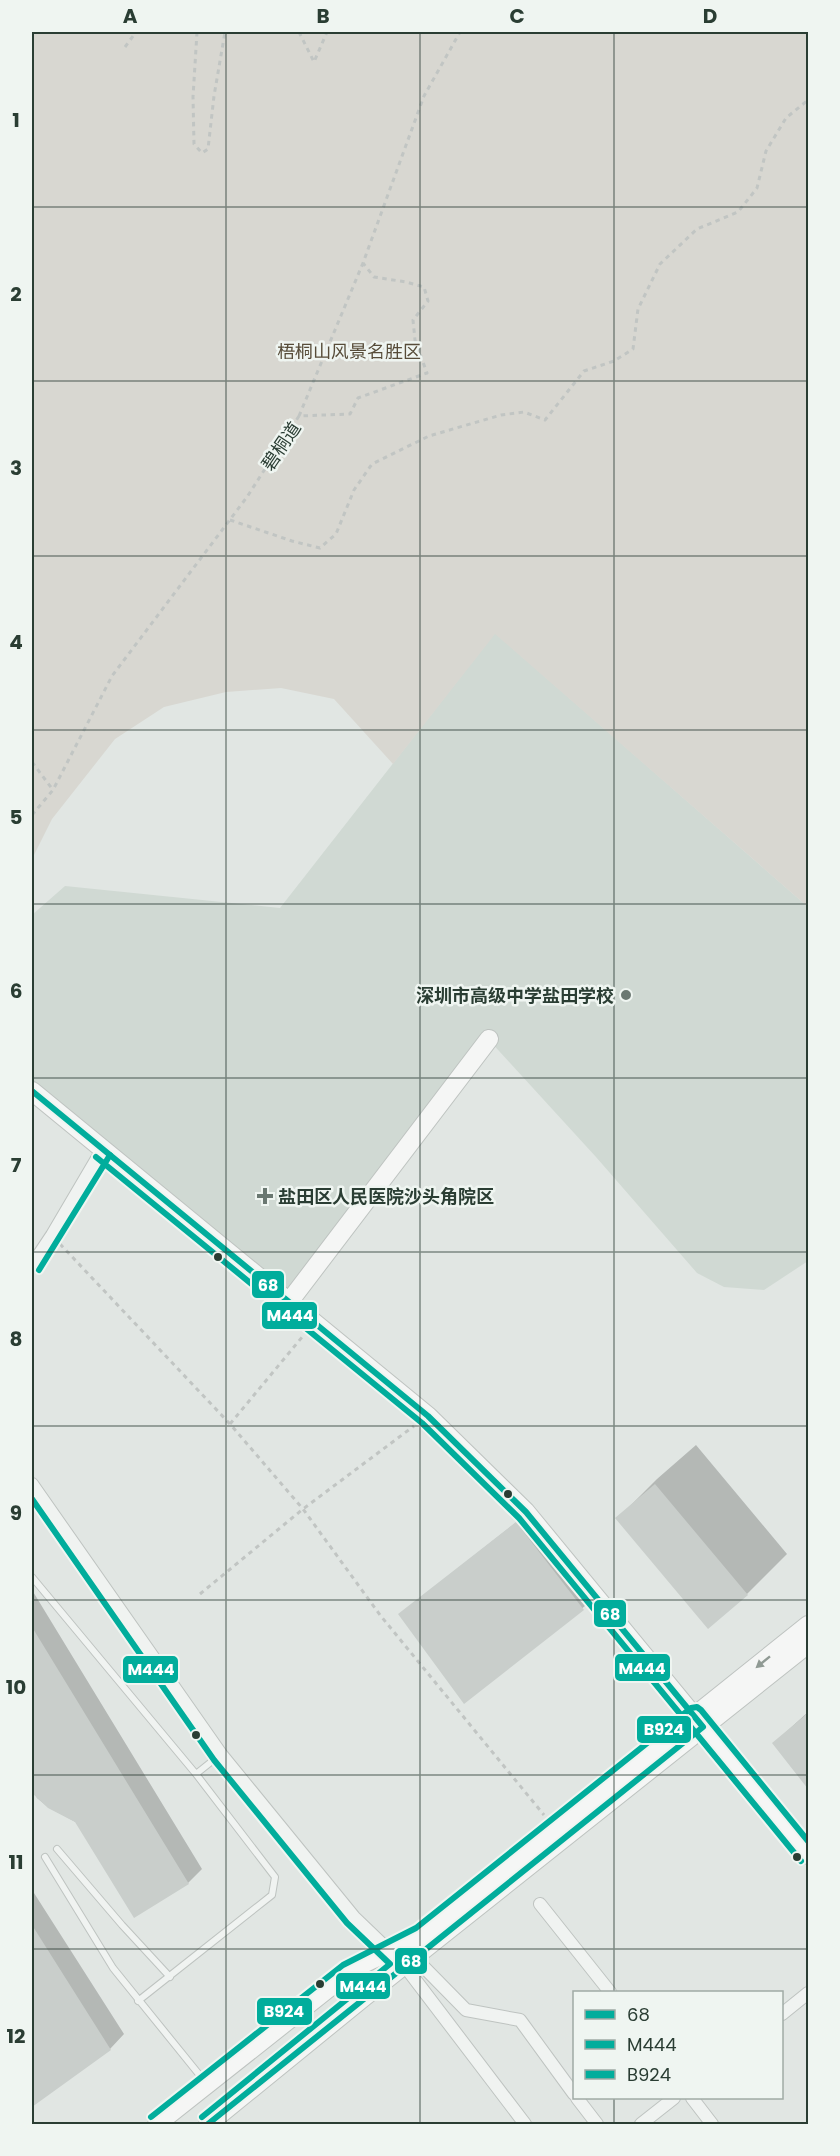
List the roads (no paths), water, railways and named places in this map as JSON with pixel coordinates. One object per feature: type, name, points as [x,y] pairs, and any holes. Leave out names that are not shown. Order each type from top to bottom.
[{"type":"street","points":[[289,1302],[489,1039]]},
{"type":"street","points":[[32,1091],[428,1416],[526,1512],[808,1855]]},
{"type":"street","points":[[32,1265],[102,1150]]},
{"type":"street","points":[[32,1484],[221,1754],[354,1917],[403,1955],[466,2010],[520,2020],[573,2092]]},
{"type":"street","points":[[208,2124],[403,1955],[699,1722],[808,1625]]},
{"type":"street","points":[[157,2124],[349,1972],[364,1962],[403,1955],[421,1935],[555,1828],[808,1644]]},
{"type":"street","points":[[540,1904],[609,1991]]},
{"type":"street","points":[[403,1955],[525,2124]]},
{"type":"street","points":[[783,2013],[808,1993]]},
{"type":"street","points":[[578,2099],[597,2124]]},
{"type":"street","points":[[641,2124],[672,2099]]},
{"type":"street","points":[[693,2099],[712,2124]]},
{"type":"lane","points":[[32,1577],[196,1774],[275,1877],[272,1895],[138,2001]]},
{"type":"lane","points":[[196,1774],[221,1754]]},
{"type":"lane","points":[[57,1849],[102,1903],[170,1977]]},
{"type":"lane","points":[[45,1857],[113,1968],[207,2084]]},
{"type":"place","name":"深圳市高级中学盐田学校","points":[[626,995]]},
{"type":"place","name":"盐田区人民医院沙头角院区","points":[[265,1196]]},
{"type":"park label","name":"梧桐山风景名胜区","points":[[349,351]]}]
